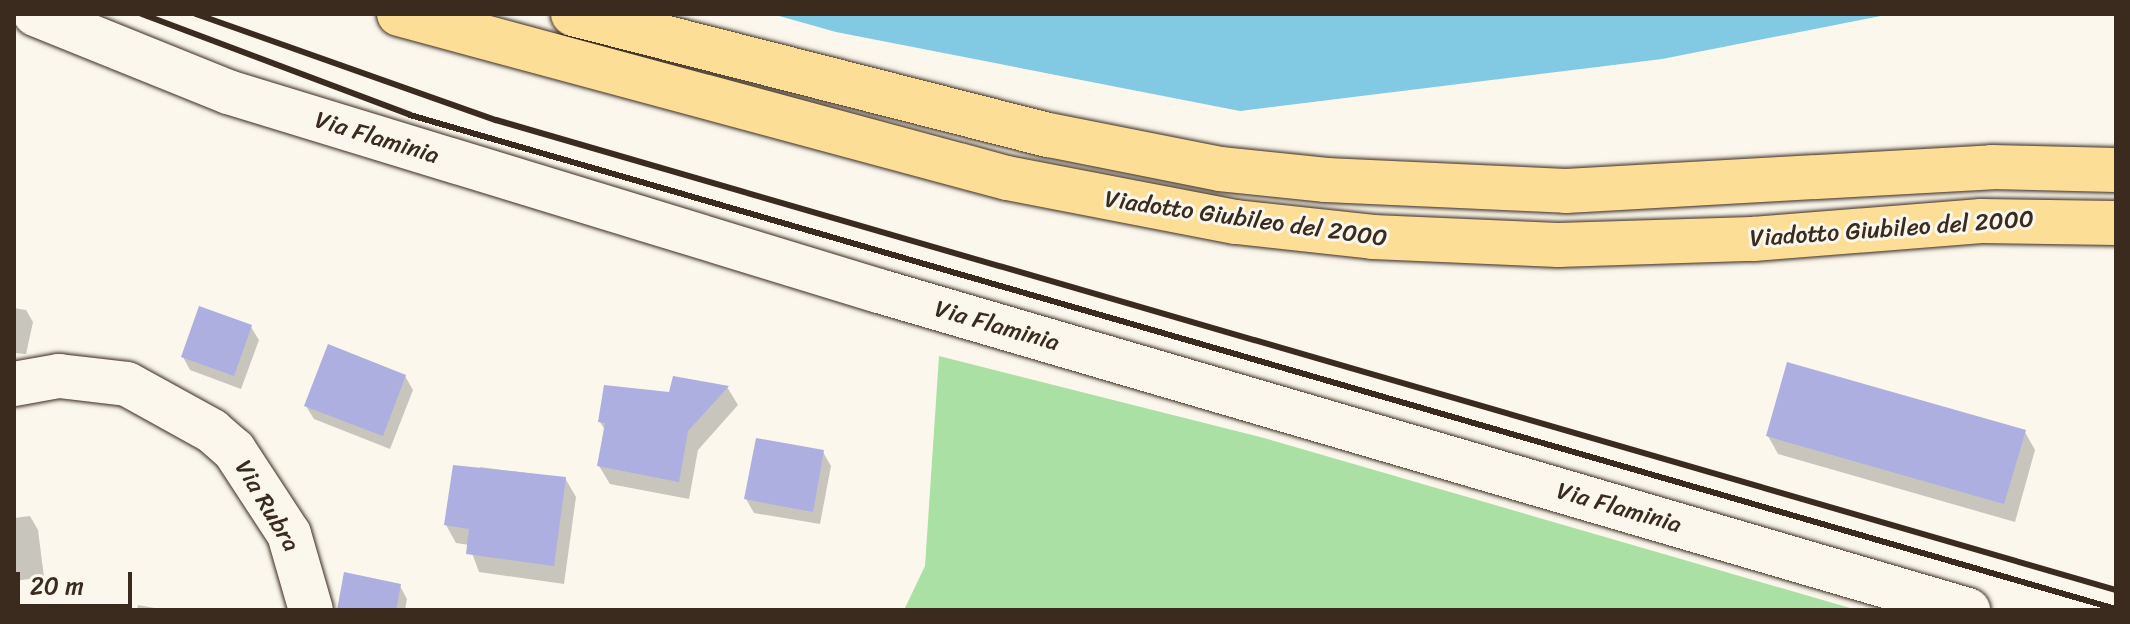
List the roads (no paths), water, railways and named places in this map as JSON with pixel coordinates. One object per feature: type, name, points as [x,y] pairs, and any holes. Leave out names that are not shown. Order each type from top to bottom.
[{"type":"highway","name":"Viadotto Giubileo del 2000","points":[[399,14],[1043,187],[1236,222],[1373,237],[1558,245],[1753,239],[1994,220],[2116,223]]},
{"type":"highway","name":"Viadotto Giubileo del 2000","points":[[573,14],[1049,135],[1220,169],[1311,179],[1566,191],[1992,167],[2116,170]]},
{"type":"street","name":"Via Flaminia","points":[[35,14],[228,92],[894,296],[1968,610]]},
{"type":"street","name":"Via Rubra","points":[[14,384],[59,376],[127,384],[212,431],[234,450],[289,534],[311,610]]},
{"type":"water","points":[[772,14],[1891,14],[1662,59],[1240,111],[836,32]]},
{"type":"railway","points":[[142,14],[410,115],[2116,609]]},
{"type":"railway","points":[[196,14],[496,120],[2116,590]]}]
